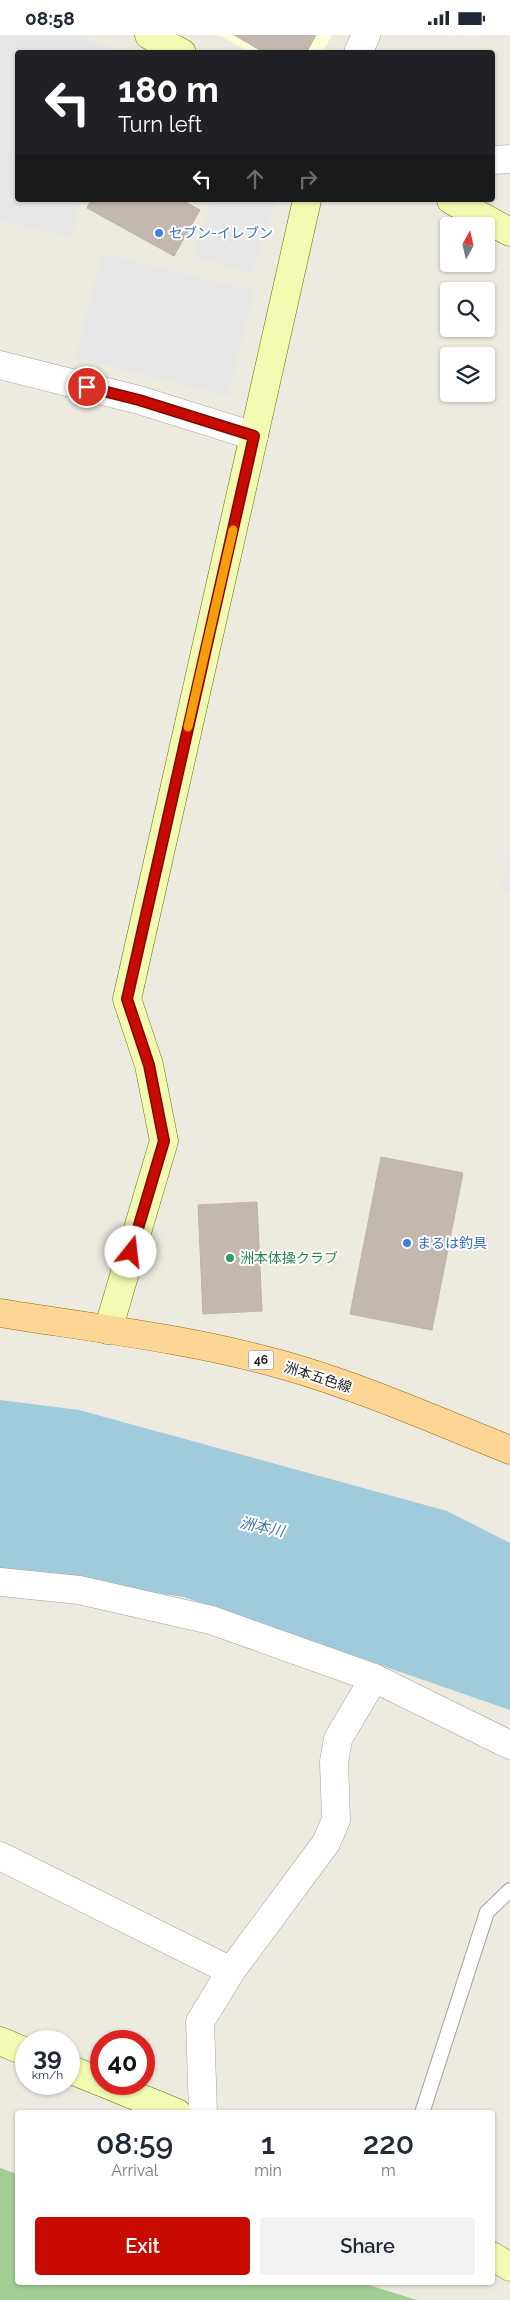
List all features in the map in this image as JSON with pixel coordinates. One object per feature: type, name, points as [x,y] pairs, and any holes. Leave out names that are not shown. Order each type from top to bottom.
[{"type":"main road","name":"洲本五色線","points":[[0,1313],[190,1344],[282,1365],[365,1392],[510,1450]]},
{"type":"street","points":[[149,35],[176,50]]},
{"type":"street","points":[[359,50],[366,35]]},
{"type":"street","points":[[495,160],[510,159]]},
{"type":"street","points":[[108,1330],[164,1141],[149,1065],[127,999],[307,202]]},
{"type":"street","points":[[455,202],[510,232]]},
{"type":"street","points":[[0,365],[139,400],[254,436]]},
{"type":"street","points":[[0,1582],[79,1590],[211,1620],[374,1678],[510,1745]]},
{"type":"street","points":[[202,2110],[200,2022],[231,1971],[326,1843],[336,1819],[334,1762],[338,1739],[374,1678]]},
{"type":"street","points":[[0,1856],[231,1971]]},
{"type":"street","points":[[0,2041],[15,2047]]},
{"type":"street","points":[[133,2095],[170,2110]]},
{"type":"lane","points":[[423,2110],[487,1912],[510,1890]]},
{"type":"shaded area","points":[[0,35],[80,35],[113,50],[15,50],[15,202],[82,202],[78,209],[72,237],[0,221]]},
{"type":"shaded area","points":[[218,35],[332,35],[324,50],[247,50]]},
{"type":"shaded area","points":[[204,202],[276,202],[251,274],[192,256],[211,206]]},
{"type":"shaded area","points":[[102,253],[254,291],[228,396],[75,358]]},
{"type":"shaded area","points":[[510,852],[510,892],[501,889]]},
{"type":"green space","points":[[0,2168],[15,2173],[15,2285],[368,2285],[417,2300],[0,2300]]},
{"type":"water","name":"洲本川","points":[[0,1400],[79,1410],[447,1511],[510,1543],[510,1710],[184,1597],[0,1570]]},
{"type":"building","points":[[234,35],[316,35],[308,50],[260,50]]},
{"type":"building","name":"セブン-イレブン","points":[[90,202],[186,202],[200,210],[174,256],[87,208]]},
{"type":"building","name":"まるは釣具","points":[[381,1157],[463,1173],[432,1330],[350,1314]]},
{"type":"building","name":"洲本体操クラブ","points":[[257,1202],[262,1311],[203,1314],[198,1205]]},
{"type":"slow traffic","points":[[188,727],[233,530]]},
{"type":"place","name":"セブン-イレブン","points":[[159,233]]},
{"type":"place","name":"まるは釣具","points":[[407,1243]]},
{"type":"place","name":"洲本体操クラブ","points":[[230,1258]]},
{"type":"route","points":[[87,387],[139,400],[254,436],[127,999],[149,1065],[164,1141],[131,1252]]}]
